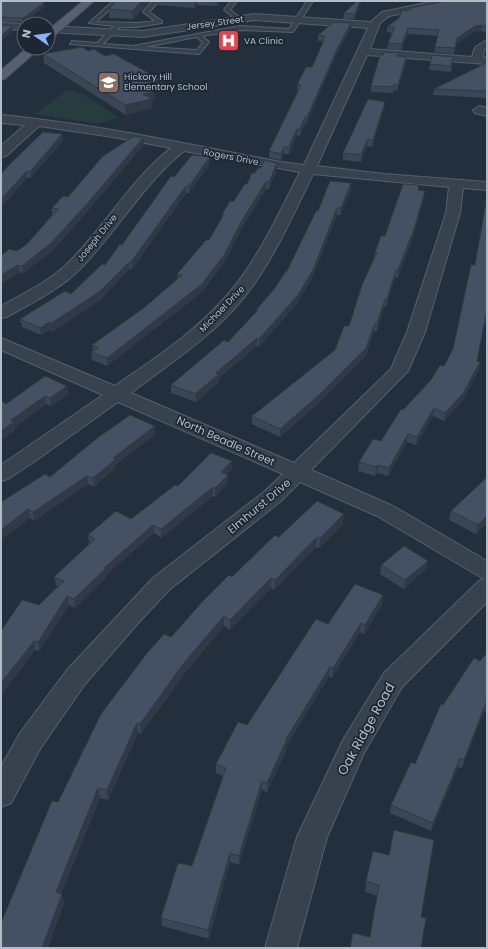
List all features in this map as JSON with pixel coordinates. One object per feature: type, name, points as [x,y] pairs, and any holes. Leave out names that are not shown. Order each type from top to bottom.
[{"type":"main road","points":[[56,23],[89,1]]},
{"type":"main road","points":[[1,76],[25,56]]},
{"type":"street","points":[[375,25],[379,18],[386,14],[450,1]]},
{"type":"street","name":"Jersey Street","points":[[56,29],[109,34],[143,34],[239,18],[254,17],[375,25]]},
{"type":"street","name":"Michael Drive","points":[[1,474],[38,451],[180,348],[208,325],[235,297],[257,269],[309,170],[375,25]]},
{"type":"street","points":[[1,26],[16,27]]},
{"type":"street","points":[[364,52],[482,61],[479,49],[487,43]]},
{"type":"street","name":"Rogers Drive","points":[[1,118],[113,133],[235,158],[309,170],[487,186]]},
{"type":"street","points":[[1,153],[36,122]]},
{"type":"street","name":"Joseph Drive","points":[[1,313],[62,277],[94,243],[152,171],[163,160],[181,147]]},
{"type":"street","name":"Elmhurst Drive","points":[[1,794],[30,741],[76,677],[131,615],[162,584],[273,496],[399,370],[416,332],[454,213],[456,184]]},
{"type":"street","name":"North Beadle Street","points":[[1,343],[385,511],[487,572]]},
{"type":"street","name":"Oak Ridge Road","points":[[281,948],[312,837],[353,748],[393,680],[487,587]]},
{"type":"lane","points":[[116,1],[92,23],[137,25],[160,22],[146,12],[156,1]]},
{"type":"lane","points":[[234,1],[228,10],[239,18]]},
{"type":"lane","points":[[134,47],[240,28],[291,31],[310,1]]},
{"type":"lane","points":[[98,45],[118,25]]},
{"type":"lane","points":[[72,43],[199,52],[206,42],[197,35]]},
{"type":"green space","points":[[68,90],[83,94],[119,118],[98,124],[34,114]]},
{"type":"building","points":[[1,1],[40,1],[44,3],[26,16],[16,16],[16,18],[1,17]]},
{"type":"building","points":[[117,1],[142,1],[132,11],[109,9]]},
{"type":"building","points":[[357,1],[360,1],[355,14],[344,13]]},
{"type":"building","points":[[446,1],[487,1],[487,27],[482,25],[475,26],[457,38],[455,48],[435,47],[439,30],[408,28],[402,44],[388,43],[395,27],[387,27],[399,18],[402,10],[407,11],[411,8]]},
{"type":"building","points":[[334,22],[351,23],[338,47],[307,117],[305,117],[300,129],[297,129],[289,147],[284,147],[281,154],[269,151],[301,85],[297,85],[306,67],[312,67],[324,40],[325,36],[318,35]]},
{"type":"building","points":[[1,25],[12,26],[1,36]]},
{"type":"building","points":[[82,47],[88,51],[94,49],[105,56],[114,54],[161,80],[142,85],[154,92],[143,94],[152,99],[125,105],[46,56],[56,56],[56,52]]},
{"type":"building","points":[[384,52],[399,53],[397,56],[406,57],[398,85],[394,84],[393,87],[371,86],[380,55],[383,55]]},
{"type":"building","points":[[432,55],[453,57],[451,66],[430,64]]},
{"type":"building","points":[[486,63],[487,91],[434,89]]},
{"type":"building","points":[[368,99],[385,102],[373,140],[367,140],[361,155],[343,153]]},
{"type":"building","points":[[43,132],[62,134],[30,172],[27,171],[1,199],[1,174]]},
{"type":"building","points":[[134,136],[143,138],[86,205],[51,243],[22,266],[18,265],[1,275],[1,256],[9,249],[17,251],[27,244],[58,209],[52,208],[63,196],[68,197],[103,156]]},
{"type":"building","points":[[192,155],[210,157],[189,186],[186,186],[131,262],[129,262],[99,292],[50,324],[49,322],[40,328],[20,319],[65,291],[71,294],[102,264],[105,265],[120,244],[122,245],[171,176],[174,177]]},
{"type":"building","points":[[264,160],[277,163],[269,182],[266,182],[244,217],[224,255],[202,284],[107,358],[91,352],[98,348],[92,345],[145,307],[182,275],[177,274],[206,240],[209,240],[230,201],[233,202],[245,184],[247,184],[252,173],[255,173],[258,168],[261,168]]},
{"type":"building","points":[[330,181],[351,183],[341,208],[337,208],[313,270],[298,295],[259,339],[257,338],[216,373],[219,374],[195,394],[171,385],[224,340],[228,342],[258,310],[256,310],[287,271],[316,211],[318,211]]},
{"type":"building","points":[[403,184],[419,185],[418,190],[425,191],[414,229],[398,270],[396,270],[387,299],[385,299],[377,323],[375,323],[366,348],[319,395],[280,429],[252,416],[335,350],[344,326],[349,326],[362,285],[377,252],[375,252],[381,236],[385,236]]},
{"type":"building","points":[[487,196],[487,314],[477,361],[480,362],[464,392],[445,413],[434,408],[417,437],[408,434],[389,468],[378,465],[376,467],[359,462],[373,439],[381,441],[401,409],[403,410],[431,380],[440,365],[444,366],[453,349],[471,265],[475,265]]},
{"type":"building","points":[[45,376],[67,386],[50,398],[45,396],[11,420],[14,422],[1,431],[1,401],[6,404]]},
{"type":"building","points":[[130,415],[155,426],[113,458],[116,459],[93,478],[87,476],[33,512],[28,509],[1,530],[1,502],[45,474],[50,477],[96,439]]},
{"type":"building","points":[[211,453],[232,461],[221,472],[228,475],[215,488],[213,487],[161,529],[153,525],[104,568],[105,569],[74,599],[67,596],[38,642],[34,641],[1,683],[1,631],[22,600],[39,605],[64,581],[54,577],[95,539],[88,535],[116,511],[131,519],[175,485],[178,486]]},
{"type":"building","points":[[487,477],[487,516],[478,525],[451,511]]},
{"type":"building","points":[[317,501],[344,514],[320,538],[317,537],[275,580],[271,578],[230,620],[224,616],[183,664],[140,724],[137,723],[107,790],[98,788],[56,892],[62,894],[42,948],[1,948],[1,923],[52,801],[58,802],[101,714],[147,653],[164,634],[171,637],[203,601],[229,575],[232,577],[275,535],[279,537]]},
{"type":"building","points":[[404,546],[428,561],[405,580],[381,565]]},
{"type":"building","points":[[355,584],[383,595],[365,625],[361,623],[333,668],[330,667],[286,739],[267,783],[262,781],[239,856],[230,853],[208,930],[161,918],[178,863],[192,866],[226,768],[216,764],[238,722],[247,725],[316,619],[328,624]]},
{"type":"building","points":[[487,653],[487,703],[486,702],[464,760],[460,758],[433,823],[391,805],[411,762],[415,764],[441,704],[443,705],[474,658],[480,661]]},
{"type":"building","points":[[394,830],[434,840],[421,917],[426,918],[421,948],[350,948],[353,933],[370,937],[379,885],[366,881],[373,851],[389,855]]},
{"type":"place","name":"VA Clinic","points":[[229,41]]},
{"type":"place","name":"Hickory Hill Elementary School","points":[[109,82]]}]
